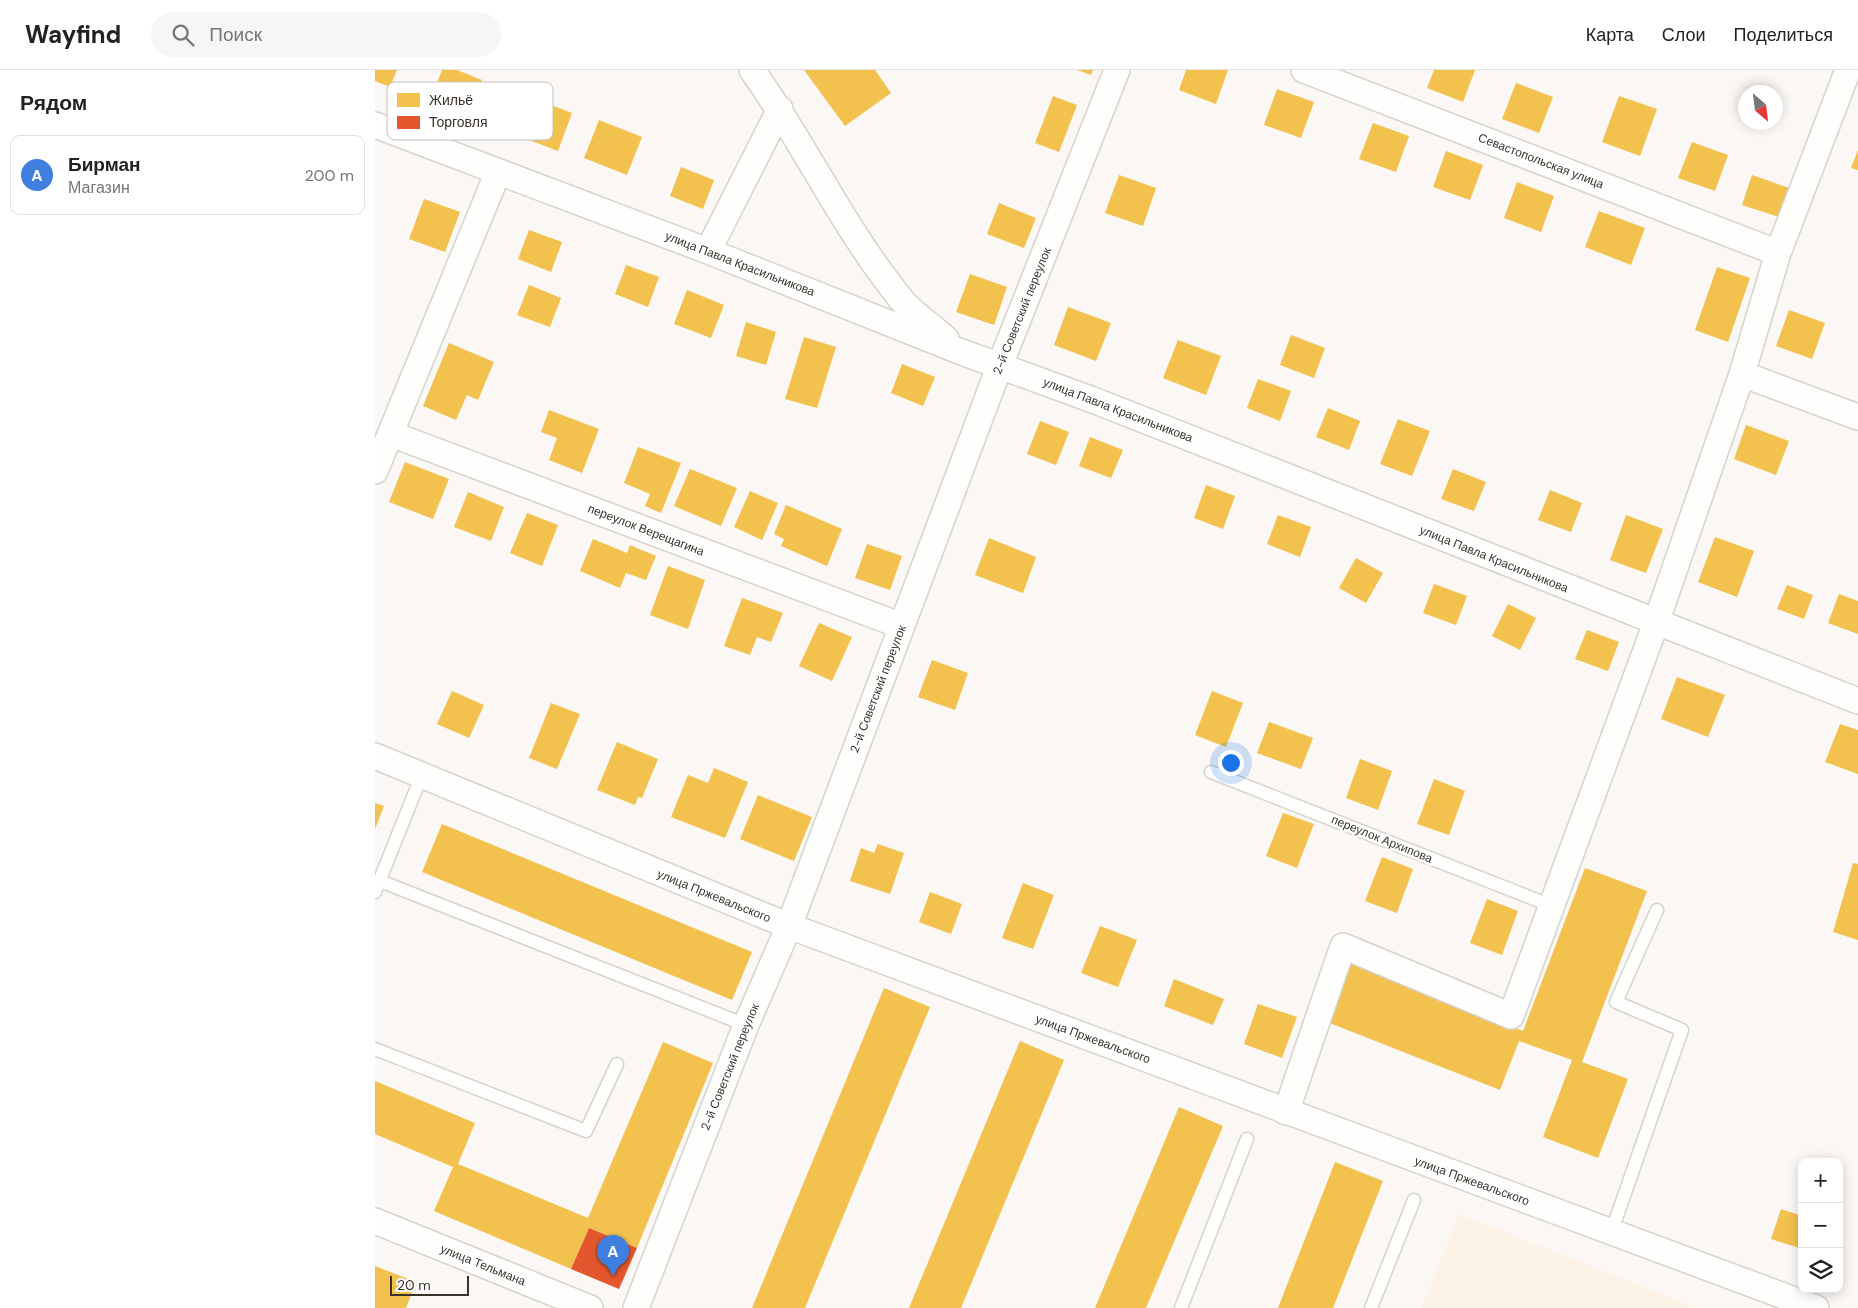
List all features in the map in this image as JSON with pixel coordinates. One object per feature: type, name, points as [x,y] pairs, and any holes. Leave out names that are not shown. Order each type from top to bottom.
[{"type":"street","points":[[752,70],[780,109],[840,212],[901,300],[959,351]]},
{"type":"street","name":"2-й Советский переулок","points":[[636,1308],[746,1025],[789,926],[1000,365],[1117,70]]},
{"type":"street","name":"Севастопольская улица","points":[[1304,70],[1777,253]]},
{"type":"street","points":[[1286,1112],[1343,946],[1511,1016],[1657,623],[1742,374],[1777,253],[1848,70]]},
{"type":"street","points":[[708,252],[780,109]]},
{"type":"street","name":"улица Павла Красильникова","points":[[375,124],[387,129]]},
{"type":"street","name":"улица Павла Красильникова","points":[[416,140],[959,351],[1121,410],[1858,701]]},
{"type":"street","points":[[375,471],[498,172]]},
{"type":"street","points":[[1742,374],[1858,417]]},
{"type":"street","name":"переулок Верещагина","points":[[391,434],[902,626]]},
{"type":"street","name":"улица Пржевальского","points":[[375,756],[789,926],[1816,1308]]},
{"type":"street","name":"улица Тельмана","points":[[375,1221],[590,1308]]},
{"type":"lane","name":"переулок Архипова","points":[[1211,772],[1552,906]]},
{"type":"lane","points":[[421,776],[377,887],[746,1025]]},
{"type":"lane","points":[[1611,1233],[1682,1030],[1616,1002],[1657,910]]},
{"type":"lane","points":[[375,1049],[586,1131],[617,1064]]},
{"type":"lane","points":[[1181,1308],[1247,1139]]},
{"type":"lane","points":[[1371,1308],[1414,1200]]},
{"type":"shaded area","points":[[1459,1214],[1696,1308],[1422,1308]]},
{"type":"building: Жильё","points":[[375,70],[397,70],[392,82],[387,82],[387,86],[375,81]]},
{"type":"building: Жильё","points":[[442,70],[457,70],[482,80],[481,82],[437,82]]},
{"type":"building: Жильё","points":[[804,70],[875,70],[891,93],[845,126]]},
{"type":"building: Жильё","points":[[1077,70],[1093,70],[1091,75]]},
{"type":"building: Жильё","points":[[1186,70],[1228,70],[1216,104],[1179,90]]},
{"type":"building: Жильё","points":[[1434,70],[1475,70],[1463,102],[1427,88]]},
{"type":"building: Жильё","points":[[1516,83],[1553,97],[1539,133],[1502,119]]},
{"type":"building: Жильё","points":[[1277,89],[1314,102],[1301,138],[1264,125]]},
{"type":"building: Жильё","points":[[1053,96],[1077,105],[1059,152],[1035,143]]},
{"type":"building: Жильё","points":[[1619,96],[1657,109],[1640,156],[1602,142]]},
{"type":"building: Жильё","points":[[553,106],[572,113],[558,151],[529,140],[553,140]]},
{"type":"building: Жильё","points":[[599,120],[642,137],[627,175],[584,158]]},
{"type":"building: Жильё","points":[[1373,123],[1409,136],[1396,172],[1359,159]]},
{"type":"building: Жильё","points":[[1692,142],[1728,155],[1715,191],[1678,178]]},
{"type":"building: Жильё","points":[[1858,150],[1858,170],[1851,168]]},
{"type":"building: Жильё","points":[[1446,151],[1483,165],[1470,200],[1433,187]]},
{"type":"building: Жильё","points":[[681,167],[714,180],[703,209],[670,196]]},
{"type":"building: Жильё","points":[[1119,175],[1156,188],[1143,226],[1105,213]]},
{"type":"building: Жильё","points":[[1752,175],[1789,188],[1779,217],[1742,205]]},
{"type":"building: Жильё","points":[[1517,182],[1554,196],[1541,232],[1504,218]]},
{"type":"building: Жильё","points":[[424,199],[460,212],[445,252],[409,239]]},
{"type":"building: Жильё","points":[[999,203],[1036,218],[1024,248],[987,234]]},
{"type":"building: Жильё","points":[[1599,211],[1645,228],[1631,265],[1585,247]]},
{"type":"building: Жильё","points":[[529,230],[562,242],[551,272],[518,259]]},
{"type":"building: Жильё","points":[[626,265],[659,277],[648,307],[615,294]]},
{"type":"building: Жильё","points":[[1717,267],[1750,278],[1728,342],[1695,330]]},
{"type":"building: Жильё","points":[[970,274],[1007,287],[994,325],[956,312]]},
{"type":"building: Жильё","points":[[529,285],[561,298],[550,327],[517,315]]},
{"type":"building: Жильё","points":[[687,290],[724,305],[711,338],[674,324]]},
{"type":"building: Жильё","points":[[1068,307],[1111,323],[1096,361],[1054,345]]},
{"type":"building: Жильё","points":[[1789,310],[1825,323],[1812,359],[1776,346]]},
{"type":"building: Жильё","points":[[746,322],[776,332],[766,365],[736,356]]},
{"type":"building: Жильё","points":[[1291,335],[1325,348],[1314,378],[1280,365]]},
{"type":"building: Жильё","points":[[804,337],[836,347],[817,408],[785,399]]},
{"type":"building: Жильё","points":[[1178,340],[1221,356],[1206,395],[1163,378]]},
{"type":"building: Жильё","points":[[449,343],[494,362],[478,400],[467,395],[456,420],[423,406]]},
{"type":"building: Жильё","points":[[902,364],[935,377],[923,406],[891,393]]},
{"type":"building: Жильё","points":[[1258,379],[1291,391],[1280,421],[1247,408]]},
{"type":"building: Жильё","points":[[1328,408],[1360,421],[1349,450],[1316,437]]},
{"type":"building: Жильё","points":[[549,410],[599,429],[582,473],[549,460],[557,438],[541,432]]},
{"type":"building: Жильё","points":[[1398,419],[1430,431],[1412,476],[1380,464]]},
{"type":"building: Жильё","points":[[1040,421],[1069,432],[1056,465],[1027,454]]},
{"type":"building: Жильё","points":[[1746,425],[1789,441],[1776,475],[1734,459]]},
{"type":"building: Жильё","points":[[1090,437],[1123,450],[1111,478],[1079,466]]},
{"type":"building: Жильё","points":[[638,447],[681,463],[661,513],[645,506],[650,494],[624,483]]},
{"type":"building: Жильё","points":[[405,462],[449,479],[433,519],[389,502]]},
{"type":"building: Жильё","points":[[690,469],[737,488],[721,526],[674,506]]},
{"type":"building: Жильё","points":[[1453,469],[1486,482],[1474,511],[1441,499]]},
{"type":"building: Жильё","points":[[1206,485],[1235,496],[1223,529],[1194,518]]},
{"type":"building: Жильё","points":[[1550,490],[1582,503],[1571,532],[1538,520]]},
{"type":"building: Жильё","points":[[750,491],[778,503],[762,540],[734,527]]},
{"type":"building: Жильё","points":[[468,492],[504,507],[491,541],[454,527]]},
{"type":"building: Жильё","points":[[786,505],[842,529],[827,566],[781,546],[784,539],[774,534]]},
{"type":"building: Жильё","points":[[527,513],[558,525],[542,566],[510,553]]},
{"type":"building: Жильё","points":[[1278,515],[1311,527],[1300,557],[1267,544]]},
{"type":"building: Жильё","points":[[1626,515],[1663,529],[1646,573],[1610,560]]},
{"type":"building: Жильё","points":[[1715,537],[1754,551],[1737,597],[1698,582]]},
{"type":"building: Жильё","points":[[989,538],[1036,557],[1023,593],[975,575]]},
{"type":"building: Жильё","points":[[593,539],[627,553],[630,545],[656,556],[646,580],[626,573],[620,588],[580,571]]},
{"type":"building: Жильё","points":[[867,544],[902,556],[890,590],[855,578]]},
{"type":"building: Жильё","points":[[1356,558],[1383,573],[1366,603],[1339,588]]},
{"type":"building: Жильё","points":[[668,566],[705,580],[688,629],[650,615]]},
{"type":"building: Жильё","points":[[1434,584],[1467,596],[1456,625],[1423,613]]},
{"type":"building: Жильё","points":[[1787,585],[1813,595],[1804,619],[1777,609]]},
{"type":"building: Жильё","points":[[1839,594],[1858,601],[1858,634],[1828,623]]},
{"type":"building: Жильё","points":[[742,598],[783,613],[771,642],[757,637],[750,655],[724,646]]},
{"type":"building: Жильё","points":[[1508,604],[1536,618],[1520,650],[1492,636]]},
{"type":"building: Жильё","points":[[819,623],[852,637],[832,681],[799,666]]},
{"type":"building: Жильё","points":[[1587,630],[1619,642],[1608,671],[1575,659]]},
{"type":"building: Жильё","points":[[932,660],[968,673],[955,710],[918,697]]},
{"type":"building: Жильё","points":[[1677,677],[1725,695],[1708,737],[1661,719]]},
{"type":"building: Жильё","points":[[452,691],[484,705],[469,738],[437,724]]},
{"type":"building: Жильё","points":[[1212,691],[1243,703],[1226,747],[1195,735]]},
{"type":"building: Жильё","points":[[551,703],[580,714],[557,769],[529,758]]},
{"type":"building: Жильё","points":[[1269,722],[1313,738],[1301,769],[1257,753]]},
{"type":"building: Жильё","points":[[1840,724],[1858,730],[1858,774],[1825,762]]},
{"type":"building: Жильё","points":[[617,742],[658,759],[642,798],[638,797],[635,805],[597,790]]},
{"type":"building: Жильё","points":[[1360,759],[1392,771],[1378,810],[1346,798]]},
{"type":"building: Жильё","points":[[714,768],[748,782],[725,838],[671,817],[688,775],[708,783]]},
{"type":"building: Жильё","points":[[1434,779],[1465,791],[1449,835],[1417,824]]},
{"type":"building: Жильё","points":[[758,795],[812,817],[794,861],[740,839]]},
{"type":"building: Жильё","points":[[375,803],[384,806],[375,829]]},
{"type":"building: Жильё","points":[[1283,813],[1314,824],[1297,868],[1266,856]]},
{"type":"building: Жильё","points":[[442,824],[752,952],[732,1000],[422,872]]},
{"type":"building: Жильё","points":[[878,844],[904,853],[890,894],[850,881],[861,848],[874,853]]},
{"type":"building: Жильё","points":[[1382,857],[1413,869],[1397,913],[1365,901]]},
{"type":"building: Жильё","points":[[1853,863],[1858,864],[1858,940],[1833,932]]},
{"type":"building: Жильё","points":[[1585,868],[1647,891],[1582,1062],[1628,1079],[1598,1158],[1543,1137],[1572,1060],[1519,1041],[1500,1090],[1327,1022],[1351,962],[1523,1031]]},
{"type":"building: Жильё","points":[[1023,883],[1054,895],[1033,949],[1002,938]]},
{"type":"building: Жильё","points":[[930,892],[962,904],[951,934],[919,922]]},
{"type":"building: Жильё","points":[[1487,899],[1518,911],[1502,955],[1470,943]]},
{"type":"building: Жильё","points":[[1100,926],[1137,940],[1118,987],[1081,973]]},
{"type":"building: Жильё","points":[[1174,979],[1224,999],[1213,1025],[1164,1006]]},
{"type":"building: Жильё","points":[[884,988],[930,1007],[805,1308],[752,1308]]},
{"type":"building: Жильё","points":[[1258,1004],[1297,1017],[1282,1058],[1244,1044]]},
{"type":"building: Жильё","points":[[1020,1041],[1064,1060],[961,1308],[909,1308]]},
{"type":"building: Жильё","points":[[663,1042],[713,1063],[637,1248],[589,1228],[571,1269],[434,1211],[453,1167],[375,1134],[375,1081],[475,1123],[458,1164],[588,1218]]},
{"type":"building: Жильё","points":[[1179,1107],[1223,1126],[1146,1308],[1095,1308]]},
{"type":"building: Жильё","points":[[1335,1162],[1383,1181],[1333,1308],[1278,1308]]},
{"type":"building: Жильё","points":[[1781,1209],[1798,1215],[1798,1248],[1771,1239]]},
{"type":"building: Жильё","points":[[375,1266],[416,1282],[406,1308],[375,1308]]},
{"type":"building: Торговля","points":[[589,1228],[637,1248],[619,1289],[571,1269]]},
{"type":"place","name":"Бирман","points":[[613,1276]]}]
